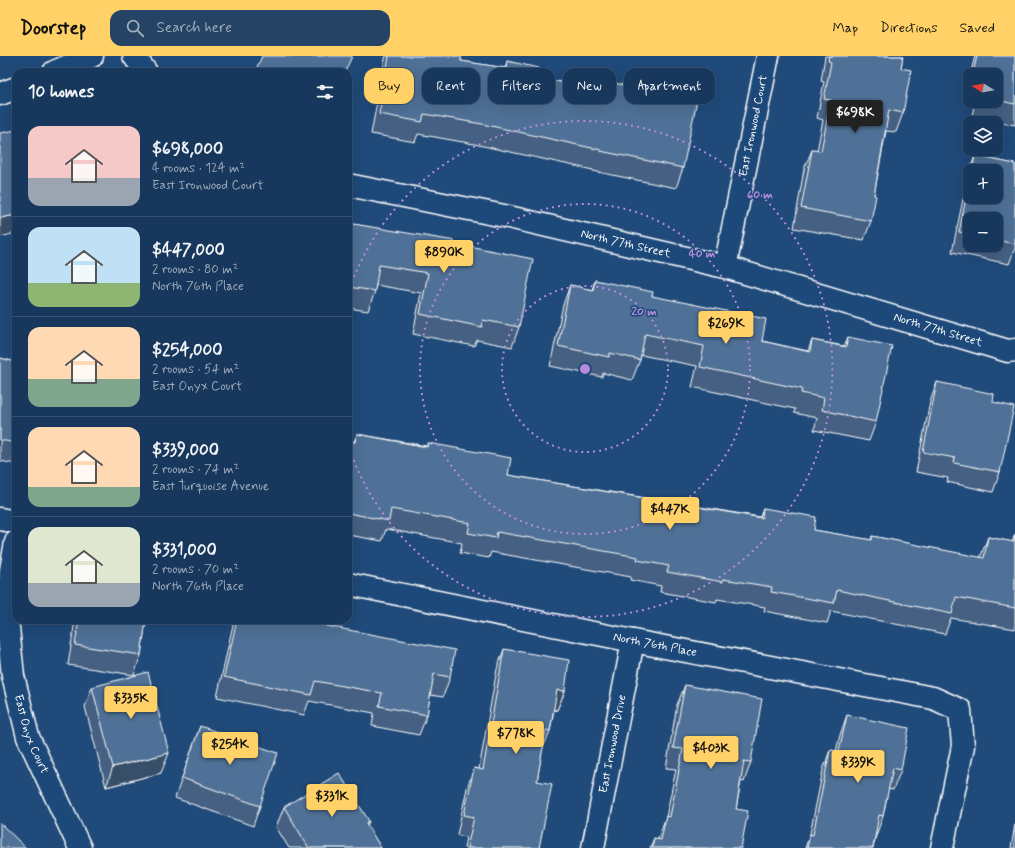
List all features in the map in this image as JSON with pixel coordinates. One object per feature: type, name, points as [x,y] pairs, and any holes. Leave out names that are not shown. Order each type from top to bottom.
[{"type":"street","points":[[64,68],[92,56]]},
{"type":"street","points":[[134,56],[143,68]]},
{"type":"street","name":"East Ironwood Court","points":[[725,267],[768,56]]},
{"type":"street","points":[[0,94],[12,90]]},
{"type":"street","name":"North 77th Street","points":[[352,186],[504,216],[725,267],[1008,351],[1015,350]]},
{"type":"street","points":[[0,519],[12,521]]},
{"type":"street","name":"East Onyx Court","points":[[12,564],[7,618],[13,676],[28,737],[80,848]]},
{"type":"street","name":"North 76th Place","points":[[352,585],[633,641],[933,698],[960,710],[963,746],[942,848]]},
{"type":"street","name":"East Ironwood Drive","points":[[593,848],[633,641]]},
{"type":"building","points":[[262,56],[352,56],[347,68],[257,68]]},
{"type":"building","points":[[389,56],[461,56],[461,61],[506,68],[488,68],[488,104],[555,104],[555,81],[563,83],[563,104],[616,104],[616,83],[624,85],[624,104],[696,104],[683,168],[482,124],[424,114],[422,122],[379,114],[381,104],[414,104],[414,68],[387,68]]},
{"type":"building","points":[[829,56],[903,56],[901,68],[911,70],[903,113],[889,110],[874,195],[876,196],[871,221],[801,208],[812,150],[821,151],[831,100],[824,99],[831,62],[828,61]]},
{"type":"building","points":[[977,56],[1015,56],[1015,104],[1003,101],[1003,68],[974,68]]},
{"type":"building","points":[[507,61],[539,68],[506,68]]},
{"type":"building","points":[[12,131],[12,216],[0,218],[0,133]]},
{"type":"building","points":[[975,156],[1015,164],[1015,244],[1003,241],[1003,212],[963,212],[965,204],[1003,204],[1003,164],[973,164]]},
{"type":"building","points":[[963,213],[963,233],[959,232]]},
{"type":"building","points":[[352,224],[455,241],[454,243],[533,259],[519,327],[483,320],[482,327],[420,314],[428,273],[379,265],[375,291],[352,288]]},
{"type":"building","points":[[595,280],[653,292],[652,296],[766,319],[762,341],[810,352],[812,340],[846,347],[848,337],[892,346],[876,422],[822,410],[824,398],[801,393],[802,389],[700,367],[704,346],[645,334],[640,360],[610,353],[609,357],[558,346],[570,285],[593,290]]},
{"type":"building","points":[[0,358],[12,361],[12,442],[0,440]]},
{"type":"building","points":[[937,382],[994,394],[993,402],[1014,407],[1000,472],[954,463],[955,458],[923,452]]},
{"type":"building","points":[[357,434],[427,447],[428,443],[511,458],[508,475],[762,518],[763,508],[816,517],[814,530],[872,540],[872,536],[984,558],[988,537],[1014,542],[1015,535],[1015,608],[956,597],[952,614],[837,590],[834,603],[771,592],[772,587],[723,579],[723,582],[667,572],[669,566],[637,560],[638,557],[497,532],[496,538],[468,533],[470,523],[391,509],[389,521],[352,514],[352,442],[355,442]]},
{"type":"building","points":[[78,624],[145,624],[141,655],[75,645]]},
{"type":"building","points":[[236,624],[327,624],[327,626],[455,650],[450,677],[434,674],[427,715],[379,706],[382,693],[315,681],[311,695],[224,677]]},
{"type":"building","points":[[504,649],[569,660],[565,691],[557,690],[550,731],[546,730],[537,781],[552,784],[539,848],[467,848],[474,817],[464,815],[474,768],[483,770]]},
{"type":"building","points":[[148,672],[169,753],[113,767],[92,687]]},
{"type":"building","points":[[685,685],[762,699],[751,762],[744,761],[736,809],[748,811],[741,848],[652,848],[654,838],[661,840],[666,816],[670,817],[683,749],[673,748]]},
{"type":"building","points":[[847,715],[909,728],[901,770],[893,768],[883,816],[879,815],[873,848],[807,848],[810,834],[813,835],[830,750],[839,751]]},
{"type":"building","points":[[200,726],[278,753],[260,806],[182,778]]},
{"type":"building","points":[[339,773],[369,821],[366,823],[381,848],[309,848],[284,807]]},
{"type":"building","points":[[0,823],[26,848],[0,848]]}]
